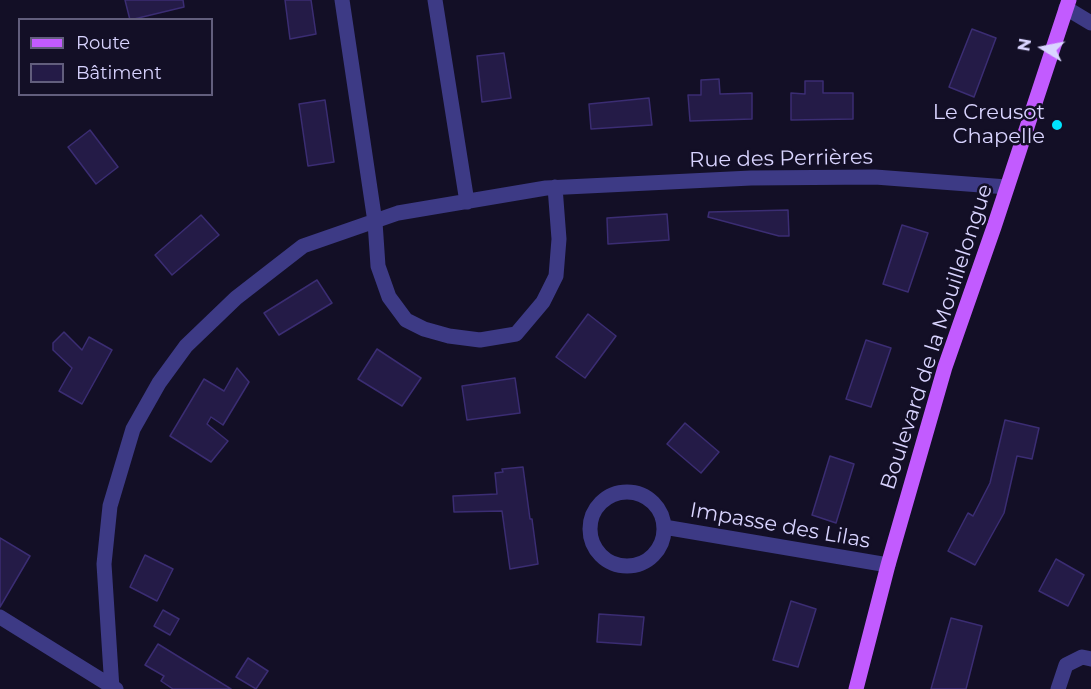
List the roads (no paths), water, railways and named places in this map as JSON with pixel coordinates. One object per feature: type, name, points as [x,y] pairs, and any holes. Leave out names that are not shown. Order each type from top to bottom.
[{"type":"main road","name":"Boulevard de la Mouillelongue","points":[[856,689],[888,566],[945,367],[1067,4]]},
{"type":"street","points":[[342,0],[375,222],[378,266],[389,297],[406,320],[424,329],[449,336],[480,340],[516,334],[543,302],[556,276],[559,239],[555,187]]},
{"type":"street","points":[[435,0],[467,202]]},
{"type":"street","points":[[1067,4],[1091,23]]},
{"type":"street","name":"Rue des Perrières","points":[[113,688],[104,564],[110,506],[133,429],[159,383],[186,346],[236,298],[303,246],[398,213],[555,187],[752,178],[875,177],[1007,187]]},
{"type":"street","name":"Impasse des Lilas","points":[[625,492],[639,494],[651,501],[660,513],[664,527],[662,541],[654,554],[643,562],[629,566],[614,564],[602,557],[593,545],[590,531],[592,517],[599,504],[611,495],[625,492]]},
{"type":"street","name":"Impasse des Lilas","points":[[664,527],[888,566]]},
{"type":"street","points":[[0,618],[113,688]]},
{"type":"street","points":[[1059,689],[1066,665],[1082,657],[1091,659]]},
{"type":"place","name":"Le Creusot Chapelle","points":[[1057,125]]}]
